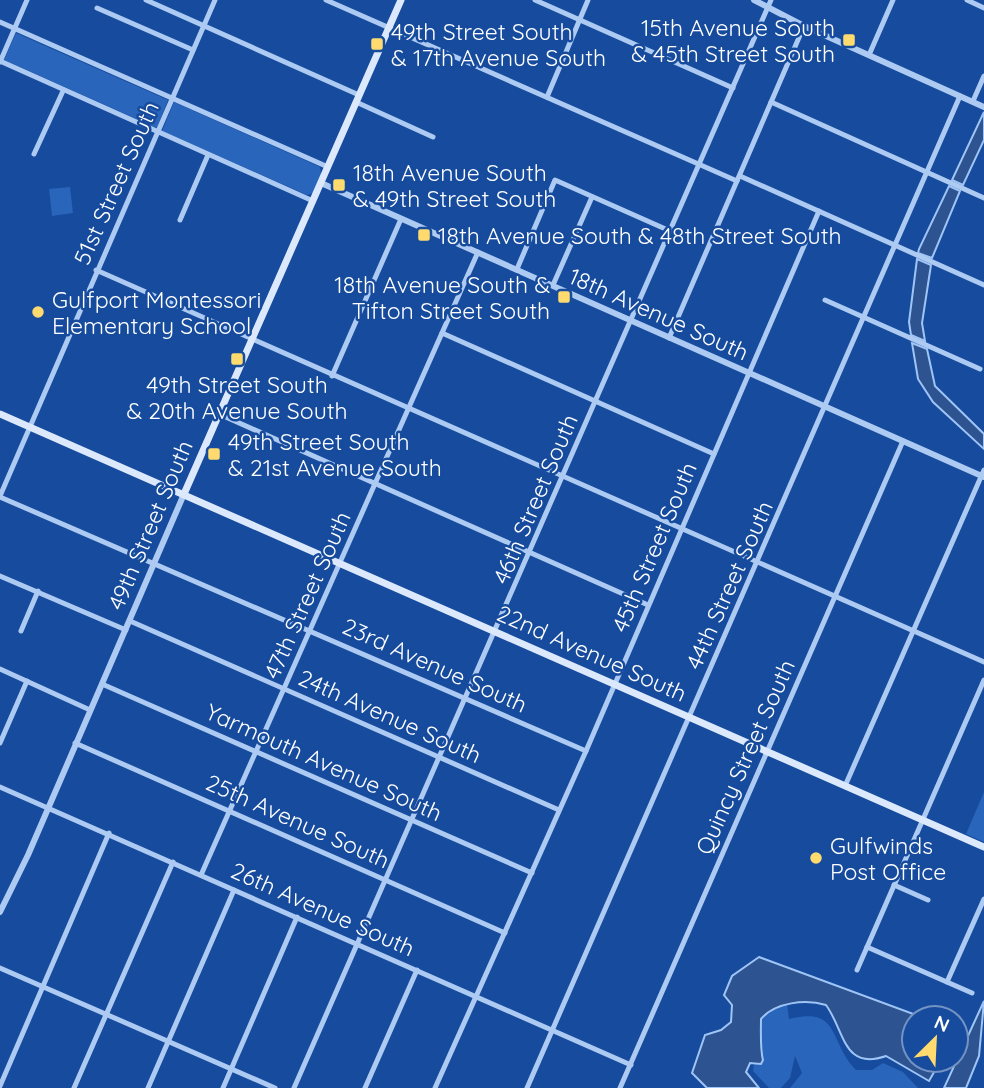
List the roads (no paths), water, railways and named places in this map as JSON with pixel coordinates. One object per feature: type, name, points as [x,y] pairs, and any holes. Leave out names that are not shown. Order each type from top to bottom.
[{"type":"main road","name":"49th Street South","points":[[184,494],[401,0]]},
{"type":"main road","name":"22nd Avenue South","points":[[0,414],[984,847]]},
{"type":"street","points":[[27,0],[0,62],[313,201]]},
{"type":"street","points":[[146,0],[433,136]]},
{"type":"street","points":[[161,7],[164,0]]},
{"type":"street","name":"51st Street South","points":[[0,496],[215,0]]},
{"type":"street","points":[[326,0],[698,164],[819,211],[984,285]]},
{"type":"street","points":[[535,0],[733,88]]},
{"type":"street","points":[[547,97],[588,0]]},
{"type":"street","points":[[754,0],[770,3],[804,26],[984,107]]},
{"type":"street","points":[[869,55],[892,0]]},
{"type":"street","points":[[967,0],[984,8]]},
{"type":"street","name":"46th Street South","points":[[294,1088],[770,3]]},
{"type":"street","points":[[97,8],[193,50]]},
{"type":"street","points":[[0,22],[328,167]]},
{"type":"street","points":[[669,338],[804,26]]},
{"type":"street","points":[[973,101],[984,76]]},
{"type":"street","points":[[34,154],[63,91]]},
{"type":"street","name":"44th Street South","points":[[527,1088],[960,96]]},
{"type":"street","points":[[771,103],[984,198]]},
{"type":"street","points":[[180,220],[208,155]]},
{"type":"street","points":[[517,269],[555,180],[670,231]]},
{"type":"street","name":"18th Avenue South","points":[[321,183],[750,374],[983,474]]},
{"type":"street","points":[[553,285],[592,197]]},
{"type":"street","name":"45th Street South","points":[[435,1088],[586,751],[819,211]]},
{"type":"street","points":[[332,376],[401,219]]},
{"type":"street","name":"47th Street South","points":[[201,875],[478,252]]},
{"type":"street","points":[[96,270],[984,662]]},
{"type":"street","points":[[825,300],[981,369]]},
{"type":"street","points":[[442,333],[714,454]]},
{"type":"street","points":[[219,414],[649,605]]},
{"type":"street","name":"Quincy Street South","points":[[621,1088],[903,441]]},
{"type":"street","points":[[845,786],[983,474]]},
{"type":"street","name":"49th Street South","points":[[0,910],[184,494]]},
{"type":"street","name":"23rd Avenue South","points":[[0,496],[153,565],[164,565],[586,751]]},
{"type":"street","points":[[0,576],[125,630]]},
{"type":"street","points":[[21,632],[38,591]]},
{"type":"street","name":"24th Avenue South","points":[[130,621],[559,810]]},
{"type":"street","points":[[0,669],[90,710]]},
{"type":"street","points":[[857,970],[984,680]]},
{"type":"street","points":[[0,743],[27,681]]},
{"type":"street","name":"Yarmouth Avenue South","points":[[102,684],[532,873]]},
{"type":"street","name":"25th Avenue South","points":[[75,743],[505,933]]},
{"type":"street","name":"26th Avenue South","points":[[0,787],[631,1065]]},
{"type":"street","points":[[0,1086],[109,833]]},
{"type":"street","points":[[74,1088],[173,862]]},
{"type":"street","points":[[894,885],[928,900]]},
{"type":"street","points":[[148,1088],[234,890]]},
{"type":"street","points":[[947,982],[984,899]]},
{"type":"street","points":[[223,1088],[297,917]]},
{"type":"street","points":[[867,947],[972,993]]},
{"type":"street","points":[[0,968],[275,1088]]},
{"type":"street","points":[[365,1088],[417,970]]},
{"type":"place","name":"15th Avenue South & 45th Street South","points":[[849,40]]},
{"type":"place","name":"49th Street South & 17th Avenue South","points":[[377,44]]},
{"type":"place","name":"18th Avenue South & 49th Street South","points":[[339,185]]},
{"type":"place","name":"18th Avenue South & 48th Street South","points":[[424,235]]},
{"type":"place","name":"18th Avenue South & Tifton Street South","points":[[564,297]]},
{"type":"place","name":"Gulfport Montessori Elementary School","points":[[38,312]]},
{"type":"place","name":"49th Street South & 20th Avenue South","points":[[237,359]]},
{"type":"place","name":"49th Street South & 21st Avenue South","points":[[214,454]]},
{"type":"place","name":"Gulfwinds Post Office","points":[[816,858]]}]
